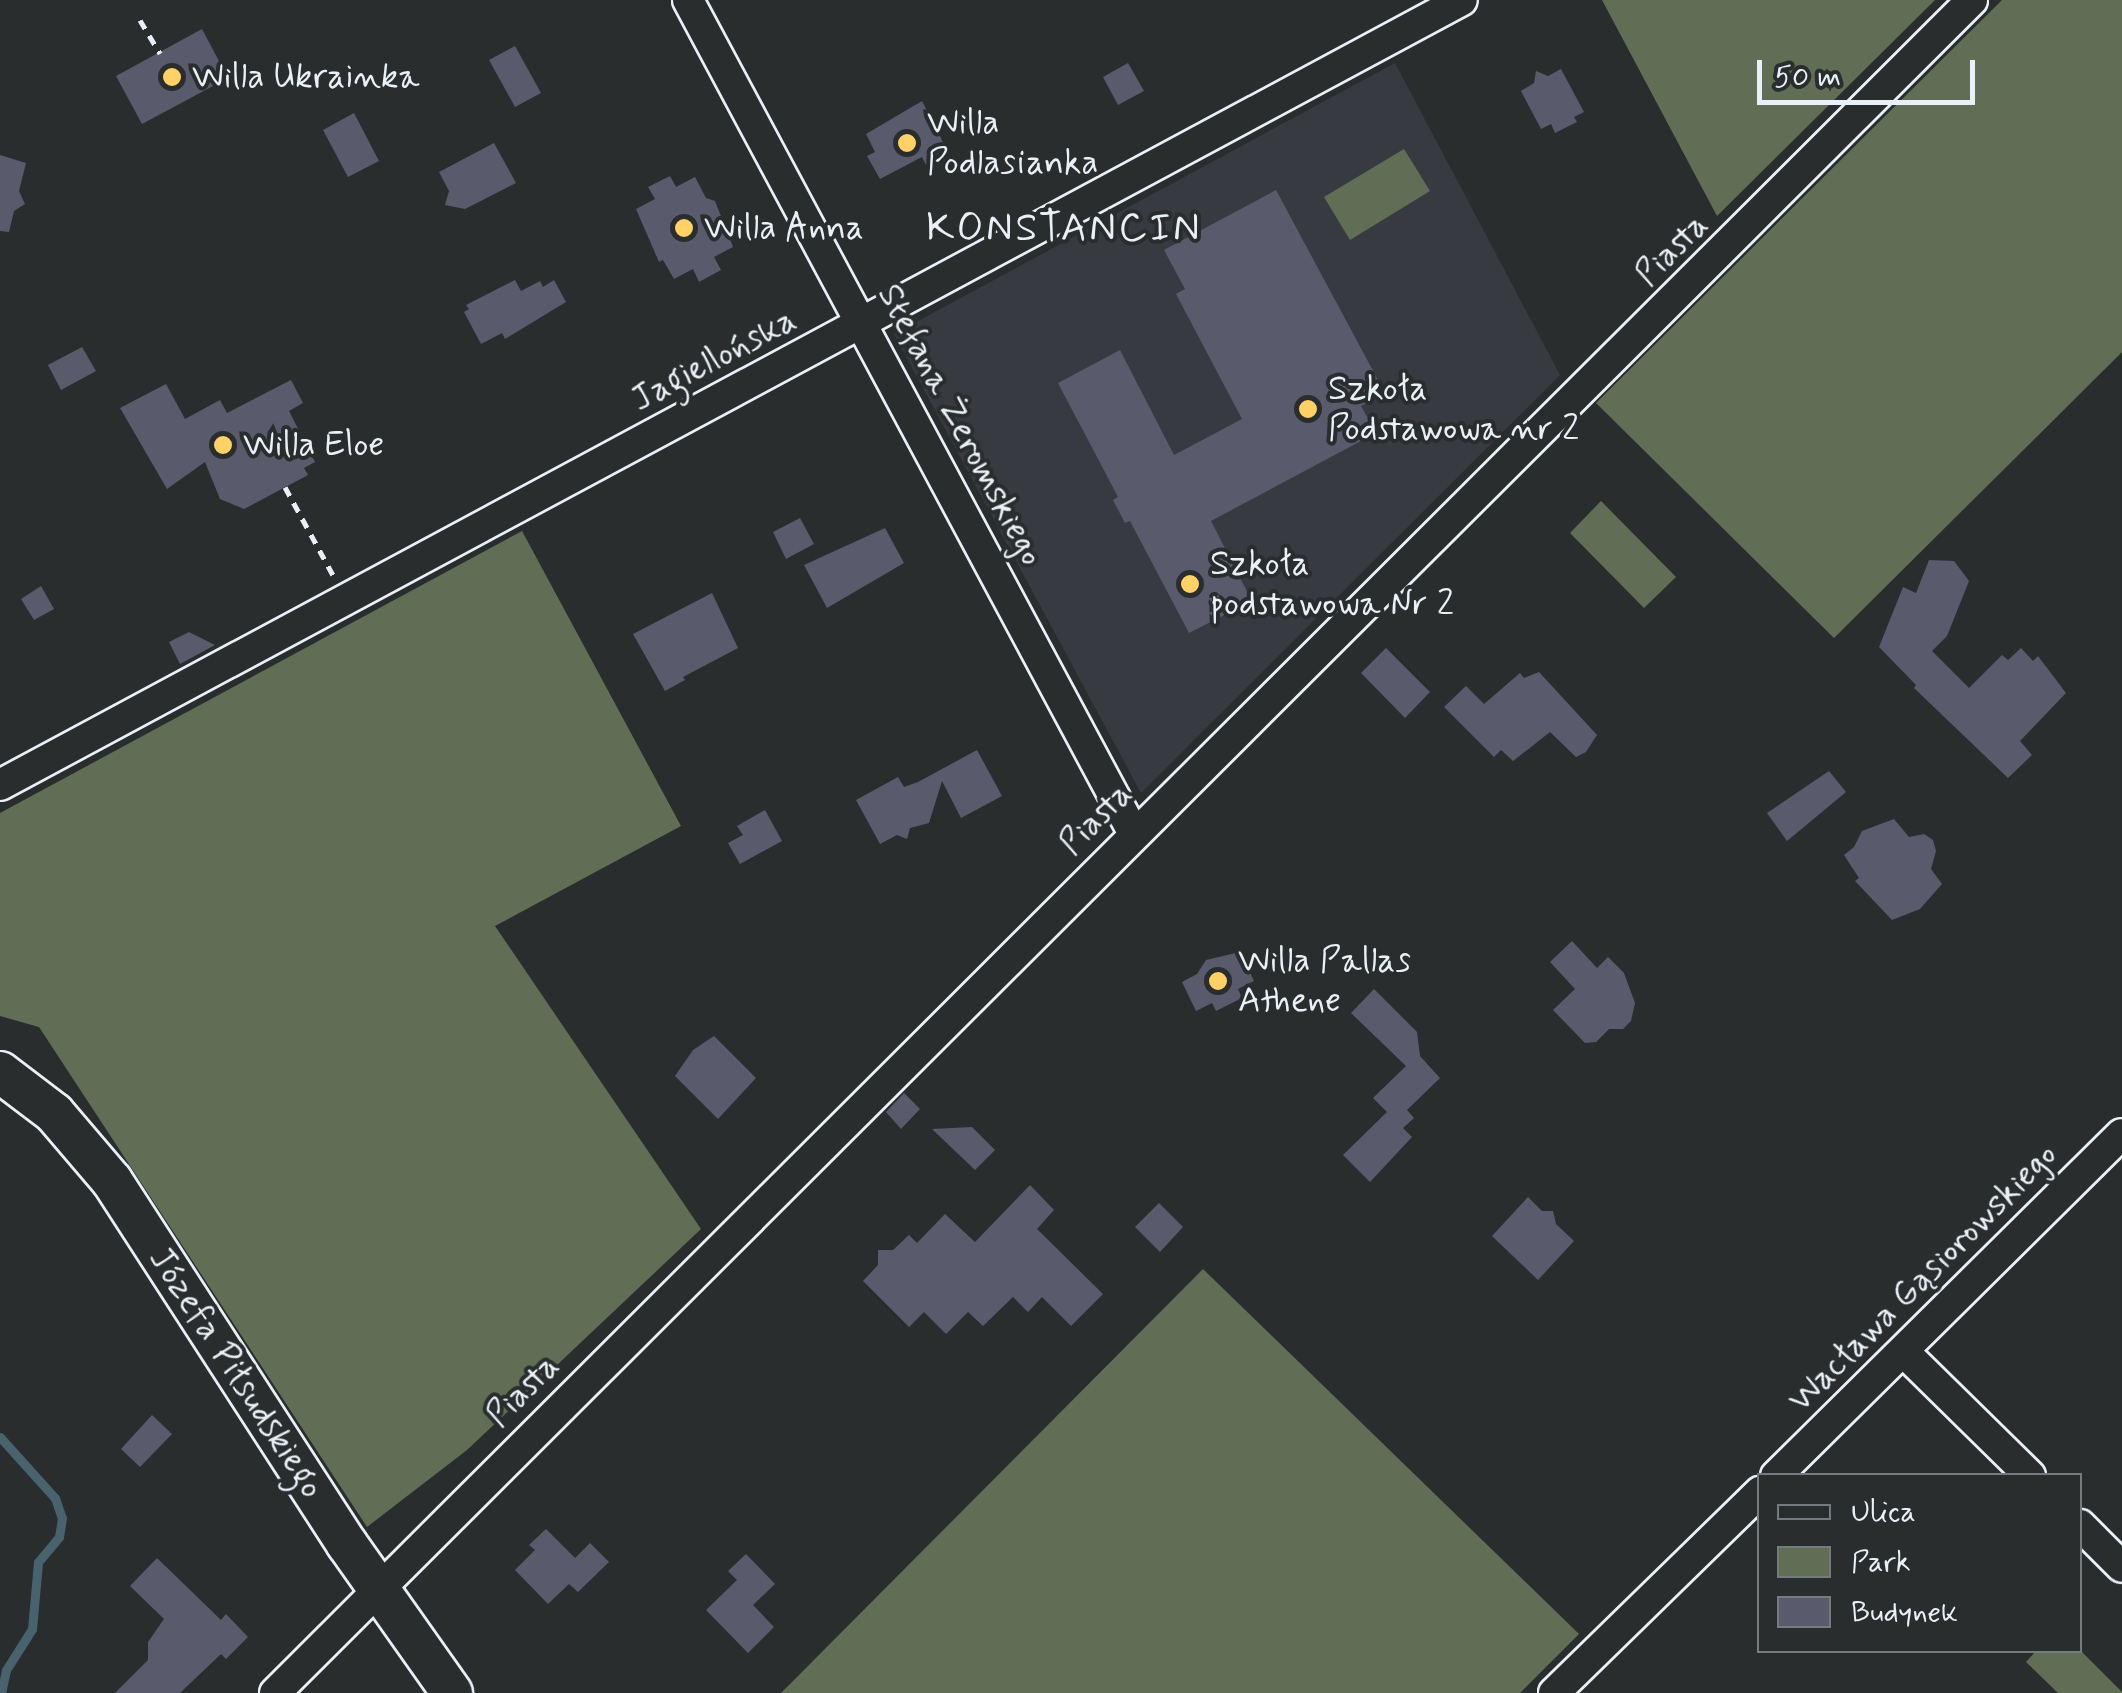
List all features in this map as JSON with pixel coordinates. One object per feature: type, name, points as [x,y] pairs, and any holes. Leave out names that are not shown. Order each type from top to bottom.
[{"type":"street","name":"Stefana Żeromskiego","points":[[688,0],[1134,834]]},
{"type":"street","name":"Jagiellońska","points":[[0,784],[1462,0]]},
{"type":"street","name":"Piasta","points":[[274,1693],[1134,834],[1358,617],[1972,0]]},
{"type":"street","name":"Józefa Piłsudskiego","points":[[0,1072],[54,1113],[112,1182],[378,1588],[452,1693]]},
{"type":"street","name":"Wacława Gąsiorowskiego","points":[[1779,1473],[2122,1134]]},
{"type":"street","points":[[1903,1351],[2027,1473]]},
{"type":"street","points":[[1554,1693],[1757,1495]]},
{"type":"street","points":[[2082,1527],[2122,1566]]},
{"type":"path","points":[[140,20],[160,53]]},
{"type":"path","points":[[284,487],[336,580]]},
{"type":"shaded area","name":"Szkoła podstawowa Nr 2","points":[[1395,63],[1560,375],[1141,793],[894,334]]},
{"type":"green space","points":[[1602,0],[1935,0],[1717,216]]},
{"type":"green space","points":[[2002,0],[2122,0],[2122,352],[1834,638],[1596,403]]},
{"type":"green space","points":[[1404,149],[1430,191],[1350,240],[1324,197]]},
{"type":"green space","points":[[1601,501],[1676,577],[1644,608],[1570,533]]},
{"type":"green space","points":[[522,531],[681,826],[495,926],[701,1229],[467,1450],[367,1527],[39,1027],[0,1016],[0,813]]},
{"type":"green space","points":[[1203,1269],[1579,1634],[1520,1693],[781,1693]]},
{"type":"green space","points":[[2082,1652],[2122,1693],[2058,1693],[2026,1662],[2034,1653]]},
{"type":"building","name":"Willa Ukrainka","points":[[202,29],[228,78],[142,124],[116,76]]},
{"type":"building","points":[[515,46],[541,93],[515,107],[489,60]]},
{"type":"building","points":[[1128,63],[1144,91],[1118,105],[1103,77]]},
{"type":"building","points":[[1561,69],[1584,112],[1574,117],[1577,122],[1555,133],[1551,124],[1541,129],[1521,91],[1534,83],[1536,71],[1548,76]]},
{"type":"building","name":"Willa Podlasianka","points":[[922,101],[949,154],[926,165],[922,157],[880,179],[867,156],[875,152],[866,134]]},
{"type":"building","points":[[354,113],[379,161],[348,177],[323,130]]},
{"type":"building","points":[[494,143],[516,183],[465,209],[445,205],[449,191],[439,172]]},
{"type":"building","points":[[0,155],[26,163],[19,191],[25,204],[14,211],[9,232],[0,231]]},
{"type":"building","name":"Willa Anna","points":[[670,176],[676,187],[695,177],[706,198],[715,201],[733,247],[714,257],[721,270],[699,282],[693,269],[674,279],[663,260],[659,262],[636,209],[655,199],[648,187]]},
{"type":"building","name":"Szkoła Podstawowa nr 2","points":[[1276,190],[1385,393],[1361,406],[1376,433],[1211,521],[1252,601],[1189,633],[1130,521],[1125,523],[1113,500],[1118,497],[1058,383],[1120,350],[1174,455],[1242,419],[1176,294],[1185,289],[1164,250]]},
{"type":"building","points":[[515,280],[521,291],[540,281],[543,287],[554,280],[566,302],[505,339],[502,333],[481,344],[464,312],[469,309],[466,305]]},
{"type":"building","points":[[82,347],[96,371],[61,390],[48,365]]},
{"type":"building","name":"Willa Eloe","points":[[291,380],[303,403],[289,411],[315,462],[304,468],[308,475],[244,509],[220,499],[205,462],[167,489],[120,408],[166,384],[185,419],[220,400],[227,413]]},
{"type":"building","points":[[800,518],[814,544],[786,559],[773,532]]},
{"type":"building","points":[[885,528],[904,563],[827,608],[804,565]]},
{"type":"building","points":[[1929,560],[1954,561],[1969,581],[1947,636],[1932,651],[1969,688],[2002,655],[2008,660],[2021,648],[2033,661],[2038,656],[2066,693],[2020,741],[2032,755],[2008,778],[1914,688],[1916,685],[1879,647],[1903,587],[1916,593]]},
{"type":"building","points":[[41,586],[54,609],[34,620],[21,599]]},
{"type":"building","points":[[712,593],[738,648],[665,691],[633,634]]},
{"type":"building","points":[[189,632],[215,645],[180,664],[169,642]]},
{"type":"building","points":[[1386,648],[1430,692],[1405,718],[1361,673]]},
{"type":"building","points":[[1539,672],[1597,735],[1586,752],[1576,757],[1550,732],[1513,761],[1501,750],[1494,757],[1444,707],[1466,686],[1484,704],[1520,673],[1524,678]]},
{"type":"building","points":[[977,750],[1002,796],[961,818],[942,781],[929,823],[910,828],[907,839],[897,835],[880,844],[856,800],[898,777],[904,787],[918,782]]},
{"type":"building","points":[[1829,771],[1846,792],[1787,841],[1767,813]]},
{"type":"building","points":[[765,810],[782,841],[740,864],[728,843],[743,835],[737,826]]},
{"type":"building","points":[[1894,819],[1909,837],[1924,834],[1933,840],[1936,851],[1931,869],[1942,884],[1920,909],[1892,920],[1855,881],[1859,878],[1844,855],[1854,847],[1862,831]]},
{"type":"building","points":[[1572,941],[1597,968],[1608,957],[1624,973],[1635,1003],[1631,1021],[1623,1029],[1609,1029],[1596,1042],[1585,1043],[1553,1010],[1575,989],[1550,962]]},
{"type":"building","name":"Willa Pallas Athene","points":[[1240,952],[1254,981],[1238,989],[1242,998],[1216,1011],[1212,1003],[1196,1011],[1182,982],[1197,974],[1206,960]]},
{"type":"building","points":[[1374,989],[1417,1032],[1420,1056],[1440,1078],[1407,1110],[1414,1118],[1403,1128],[1412,1137],[1370,1182],[1343,1155],[1387,1112],[1373,1098],[1406,1066],[1351,1013]]},
{"type":"building","points":[[714,1036],[756,1078],[718,1119],[675,1076],[693,1050]]},
{"type":"building","points":[[904,1093],[920,1109],[901,1129],[886,1112]]},
{"type":"building","points":[[972,1127],[995,1150],[975,1170],[932,1129]]},
{"type":"building","points":[[1030,1185],[1054,1210],[1037,1229],[1103,1294],[1071,1326],[1042,1297],[1028,1312],[1013,1297],[983,1326],[968,1312],[946,1334],[924,1312],[909,1327],[863,1281],[878,1265],[878,1250],[893,1250],[909,1235],[917,1243],[945,1214],[975,1242]]},
{"type":"building","points":[[1528,1197],[1542,1211],[1553,1211],[1556,1224],[1574,1241],[1538,1280],[1492,1236]]},
{"type":"building","points":[[1159,1203],[1183,1227],[1160,1252],[1135,1227]]},
{"type":"building","points":[[152,1415],[172,1434],[140,1467],[121,1449]]},
{"type":"building","points":[[546,1529],[575,1558],[590,1543],[609,1562],[578,1592],[569,1584],[548,1604],[515,1570],[535,1550],[529,1545]]},
{"type":"building","points":[[746,1554],[775,1584],[753,1605],[774,1627],[748,1653],[706,1610],[737,1580],[728,1571]]},
{"type":"building","points":[[157,1558],[221,1620],[226,1614],[248,1637],[226,1659],[221,1654],[180,1693],[115,1693],[148,1660],[148,1642],[164,1619],[130,1586]]},
{"type":"waterway","points":[[0,1437],[55,1498],[62,1518],[59,1537],[38,1562],[32,1629],[6,1670],[1,1693]]},
{"type":"place","name":"Willa Ukrainka","points":[[172,77]]},
{"type":"place","name":"Willa Podlasianka","points":[[907,143]]},
{"type":"place","name":"Willa Anna","points":[[684,228]]},
{"type":"place","name":"Szkoła Podstawowa nr 2","points":[[1308,409]]},
{"type":"place","name":"Willa Eloe","points":[[223,445]]},
{"type":"place","name":"Szkoła podstawowa Nr 2","points":[[1190,584]]},
{"type":"place","name":"Willa Pallas Athene","points":[[1218,981]]},
{"type":"district","name":"KONSTANCIN","points":[[1064,229]]}]
